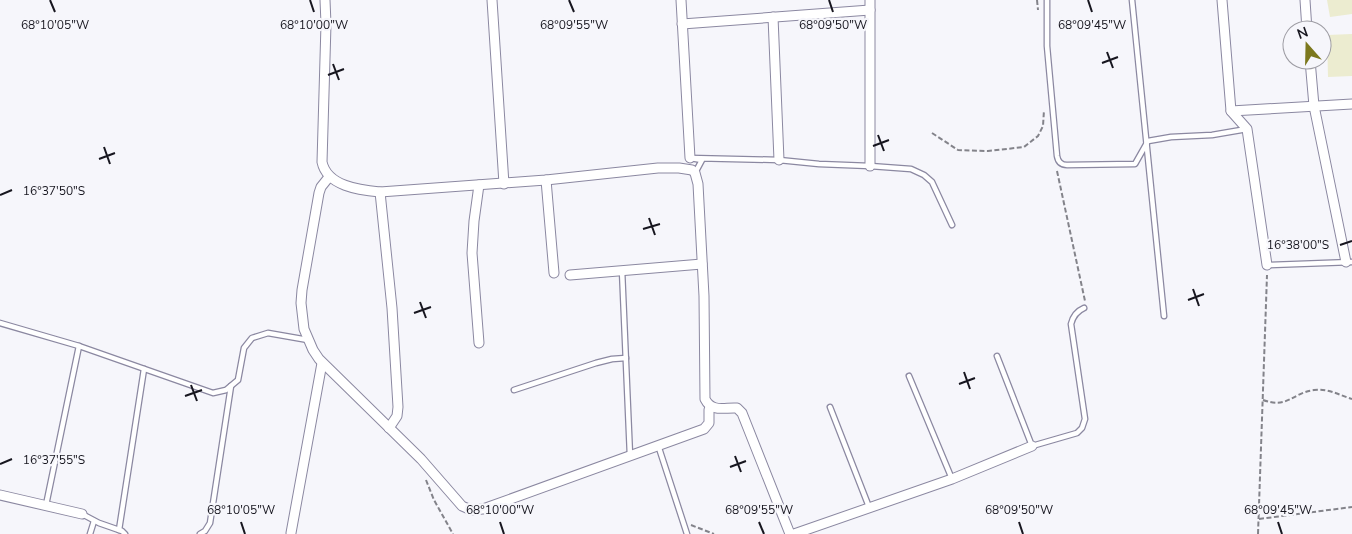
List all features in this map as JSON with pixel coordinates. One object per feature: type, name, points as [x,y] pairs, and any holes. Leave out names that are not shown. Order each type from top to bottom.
[{"type":"street","points":[[325,0],[322,162],[323,168],[329,177],[334,180],[360,190],[380,192],[504,184],[658,168],[679,168],[692,170],[695,173],[698,184],[704,296],[704,395],[707,403],[714,409],[738,408],[742,413],[790,534]]},
{"type":"street","points":[[492,0],[504,184]]},
{"type":"street","points":[[681,0],[690,158]]},
{"type":"street","points":[[870,0],[870,166]]},
{"type":"street","points":[[1222,0],[1231,111],[1247,129],[1267,265]]},
{"type":"street","points":[[1305,0],[1306,20]]},
{"type":"street","points":[[682,24],[870,10]]},
{"type":"street","points":[[773,17],[779,160]]},
{"type":"street","points":[[1311,70],[1314,106],[1349,262]]},
{"type":"street","points":[[1231,111],[1352,104]]},
{"type":"street","points":[[329,177],[319,193],[302,290],[302,316],[308,340],[322,363],[421,459],[462,506],[471,510],[483,509],[704,429],[709,423],[710,407]]},
{"type":"street","points":[[546,180],[554,273]]},
{"type":"street","points":[[478,343],[472,253],[479,185]]},
{"type":"street","points":[[380,192],[392,308],[398,407],[397,416],[389,428]]},
{"type":"street","points":[[570,275],[702,264]]},
{"type":"street","points":[[291,533],[322,363]]},
{"type":"street","points":[[794,534],[952,479],[1032,446]]},
{"type":"street","points":[[0,495],[82,514]]},
{"type":"lane","points":[[1047,0],[1047,46],[1059,162],[1064,165],[1134,164],[1148,141],[1171,137],[1212,135],[1247,129]]},
{"type":"lane","points":[[1132,0],[1164,316]]},
{"type":"lane","points":[[690,158],[779,160],[911,170],[924,175],[935,187],[952,225]]},
{"type":"lane","points":[[690,158],[702,160],[695,173]]},
{"type":"lane","points":[[1267,265],[1349,262]]},
{"type":"lane","points":[[622,270],[630,456]]},
{"type":"lane","points":[[997,356],[1032,446],[1074,434],[1080,430],[1085,419],[1071,324],[1077,312],[1084,308]]},
{"type":"lane","points":[[0,324],[79,346],[213,393],[226,390],[238,380],[244,348],[252,338],[268,333],[308,340]]},
{"type":"lane","points":[[46,505],[79,346]]},
{"type":"lane","points":[[514,390],[596,363],[626,358]]},
{"type":"lane","points":[[118,530],[144,369]]},
{"type":"lane","points":[[909,376],[952,479]]},
{"type":"lane","points":[[200,534],[210,523],[231,386]]},
{"type":"lane","points":[[830,406],[869,507]]},
{"type":"lane","points":[[658,445],[687,534]]},
{"type":"lane","points":[[82,514],[125,534]]},
{"type":"lane","points":[[90,534],[94,521]]},
{"type":"path","points":[[1037,0],[1038,10]]},
{"type":"path","points":[[932,133],[958,150],[988,151],[1024,147],[1038,136],[1043,126],[1044,111]]},
{"type":"path","points":[[1059,162],[1057,172],[1083,291],[1084,308]]},
{"type":"path","points":[[1258,534],[1267,265]]},
{"type":"path","points":[[1262,400],[1280,403],[1287,402],[1306,392],[1322,389],[1330,390],[1352,399]]},
{"type":"path","points":[[421,459],[424,474],[434,500],[453,534]]},
{"type":"path","points":[[1259,519],[1352,507]]},
{"type":"path","points":[[684,524],[692,525],[714,534]]},
{"type":"green space","points":[[1327,0],[1352,0],[1352,14],[1330,17]]},
{"type":"green space","points":[[1352,34],[1352,76],[1328,77],[1328,70],[1332,70],[1332,35]]}]
